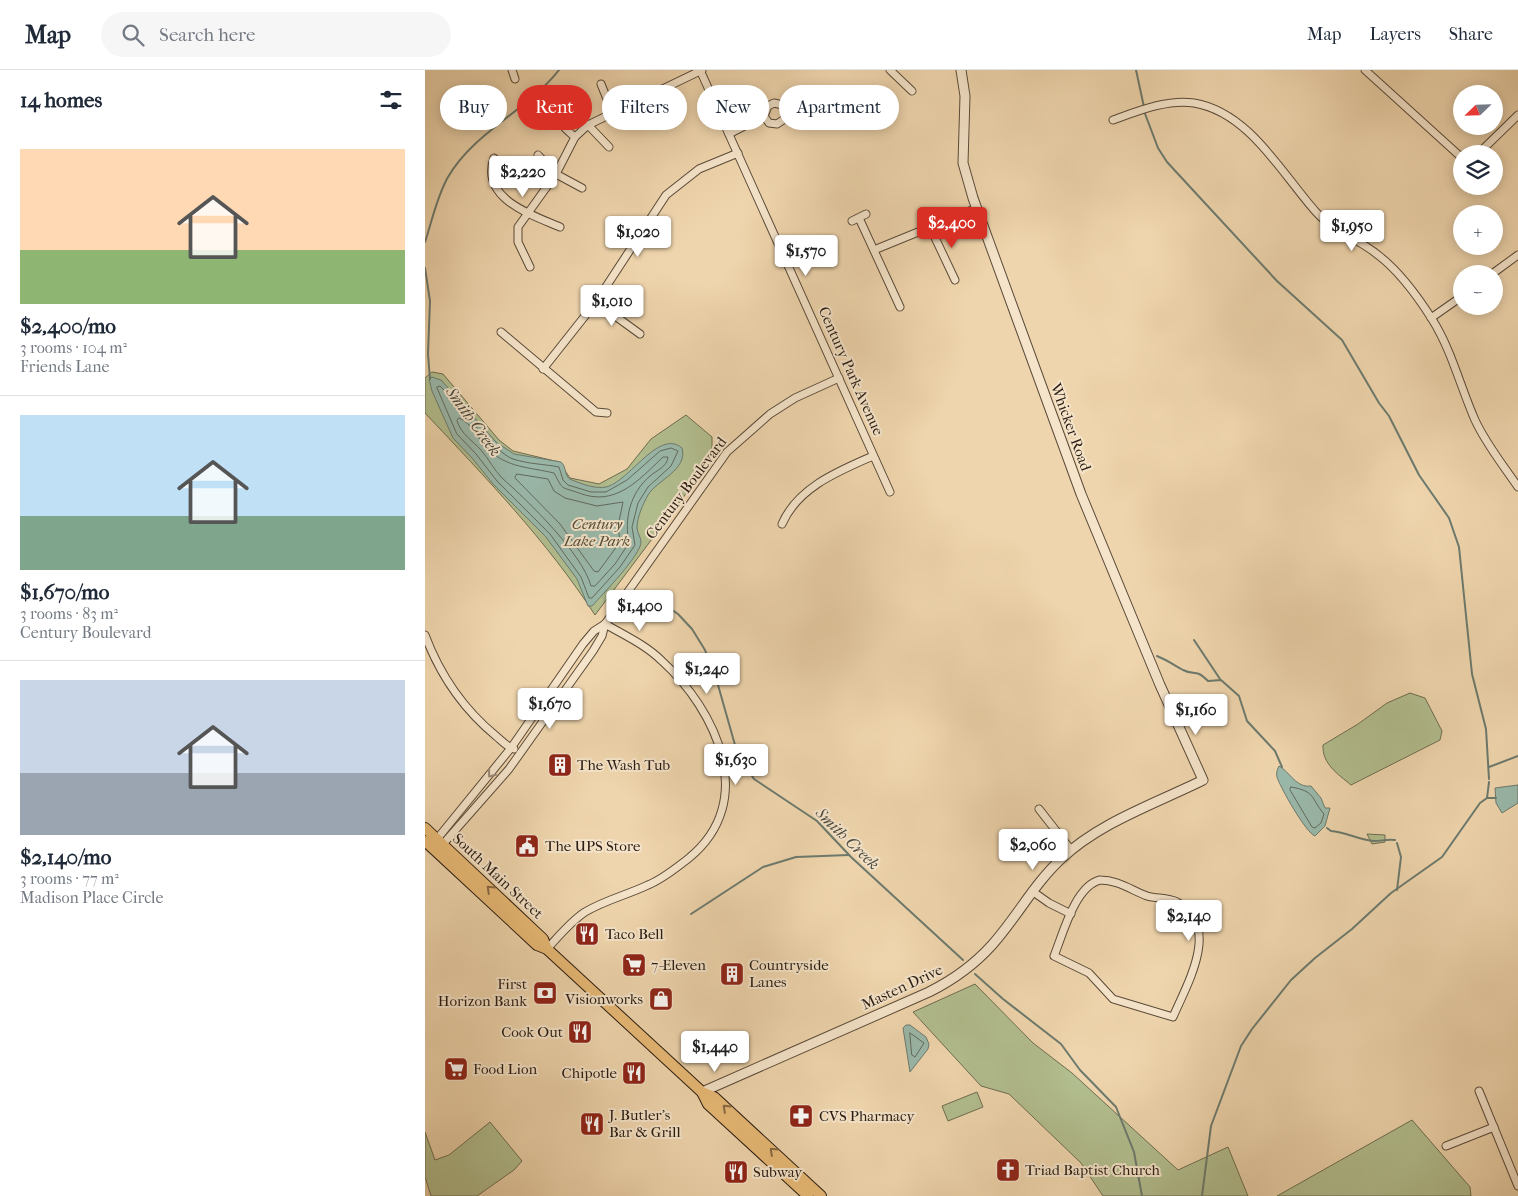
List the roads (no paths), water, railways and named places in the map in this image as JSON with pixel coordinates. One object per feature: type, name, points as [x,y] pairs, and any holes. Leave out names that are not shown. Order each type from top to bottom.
[{"type":"main road","name":"South Main Street","points":[[425,828],[543,939],[547,949]]},
{"type":"main road","name":"South Main Street","points":[[425,842],[537,945],[547,949],[702,1092],[708,1104],[808,1196]]},
{"type":"main road","name":"South Main Street","points":[[702,1092],[715,1097],[821,1196]]},
{"type":"street","points":[[512,70],[515,79]]},
{"type":"street","points":[[671,85],[701,70]]},
{"type":"street","name":"Century Park Avenue","points":[[701,70],[890,492]]},
{"type":"street","points":[[890,70],[912,91]]},
{"type":"street","name":"Whicker Road","points":[[961,70],[965,96],[963,163],[977,208],[1081,494],[1160,685],[1203,780]]},
{"type":"street","points":[[1365,70],[1453,149]]},
{"type":"street","points":[[1113,120],[1149,107],[1193,103],[1228,116],[1255,138],[1317,214],[1378,255],[1392,268],[1431,318],[1453,358],[1475,419],[1486,441],[1518,487]]},
{"type":"street","points":[[1487,145],[1518,115]]},
{"type":"street","points":[[592,129],[609,147]]},
{"type":"street","points":[[568,130],[575,137]]},
{"type":"street","points":[[530,267],[517,237],[518,227],[526,213],[556,174],[575,137],[583,130]]},
{"type":"street","points":[[729,134],[737,130]]},
{"type":"street","points":[[543,369],[596,302],[666,195],[699,169],[738,153]]},
{"type":"street","points":[[538,155],[556,174],[582,188]]},
{"type":"street","points":[[493,158],[491,173],[497,189],[505,201],[526,213],[561,227]]},
{"type":"street","points":[[874,250],[977,208]]},
{"type":"street","points":[[859,218],[900,307]]},
{"type":"street","points":[[930,227],[955,280]]},
{"type":"street","points":[[1503,266],[1518,255]]},
{"type":"street","points":[[596,302],[640,334]]},
{"type":"street","points":[[1431,318],[1453,302]]},
{"type":"street","points":[[501,332],[596,412],[607,413]]},
{"type":"street","name":"Century Boulevard","points":[[440,842],[465,806],[511,748],[569,664],[595,631],[605,624],[727,452],[759,422],[783,405],[839,378]]},
{"type":"street","points":[[782,524],[796,503],[816,484],[873,456]]},
{"type":"street","points":[[547,949],[565,928],[585,912],[654,883],[689,858],[712,832],[725,794],[723,758],[713,728],[700,704],[656,656],[605,624]]},
{"type":"street","name":"Century Boulevard","points":[[440,842],[472,812],[522,752],[602,636],[605,624]]},
{"type":"street","points":[[425,635],[437,664],[456,695],[476,719],[511,748],[522,752]]},
{"type":"street","points":[[569,664],[578,672]]},
{"type":"street","name":"Masten Drive","points":[[702,1092],[950,980],[993,944],[1032,891],[1071,850],[1100,830],[1203,780]]},
{"type":"street","points":[[465,806],[472,812]]},
{"type":"street","points":[[1039,809],[1071,850]]},
{"type":"street","points":[[1100,880],[1125,886],[1151,897],[1170,899],[1189,911],[1199,930],[1199,946],[1194,966],[1173,1017],[1113,998],[1089,973],[1054,956],[1071,914],[1084,888],[1100,880]]},
{"type":"street","points":[[1032,891],[1049,903],[1071,914]]},
{"type":"street","points":[[1479,1091],[1518,1186]]},
{"type":"street","points":[[1446,1146],[1494,1127]]},
{"type":"water","name":"Century Lake Park","points":[[432,377],[441,380],[496,442],[514,454],[561,462],[569,479],[589,486],[606,487],[615,483],[654,450],[664,445],[673,444],[682,448],[683,456],[676,469],[652,490],[642,506],[637,524],[641,542],[635,556],[592,606],[588,606],[577,579],[546,537],[494,485],[453,438],[432,391],[429,379]]},
{"type":"water","points":[[1279,766],[1301,785],[1311,786],[1321,798],[1325,808],[1330,808],[1325,826],[1315,836],[1300,819],[1283,790],[1277,776]]},
{"type":"water","points":[[1518,785],[1518,803],[1502,813],[1496,803],[1495,788]]},
{"type":"water","points":[[906,1025],[910,1025],[926,1037],[929,1044],[928,1049],[910,1072],[903,1028]]},
{"type":"waterway","points":[[425,242],[441,192],[459,161],[487,134],[532,98],[559,70]]},
{"type":"waterway","points":[[1136,70],[1144,107]]},
{"type":"waterway","points":[[1144,111],[1158,148],[1167,162],[1277,281],[1342,340],[1379,403],[1389,416],[1419,475],[1449,518],[1459,547],[1472,674],[1486,729],[1489,779]]},
{"type":"waterway","name":"Smith Creek","points":[[425,268],[430,301],[428,354],[430,379]]},
{"type":"waterway","name":"Smith Creek","points":[[658,600],[678,614],[692,629],[705,650],[718,685],[737,752],[754,779],[817,821],[851,857],[963,960]]},
{"type":"waterway","points":[[1194,640],[1220,679]]},
{"type":"waterway","points":[[1157,656],[1187,672],[1198,673],[1208,681],[1221,680],[1239,696],[1247,721],[1275,751],[1282,767]]},
{"type":"waterway","points":[[1489,767],[1518,756]]},
{"type":"waterway","points":[[1487,798],[1489,782]]},
{"type":"waterway","points":[[1202,1196],[1211,1126],[1241,1046],[1252,1029],[1291,980],[1352,929],[1391,893],[1442,857],[1480,803],[1487,798],[1496,798]]},
{"type":"waterway","points":[[1327,828],[1331,831],[1368,840],[1395,840]]},
{"type":"waterway","points":[[1397,843],[1401,857],[1397,890]]},
{"type":"waterway","points":[[691,914],[763,867],[796,857],[849,855]]},
{"type":"waterway","name":"Smith Creek","points":[[975,974],[1003,999],[1061,1044],[1080,1070],[1116,1107],[1134,1152],[1142,1196]]},
{"type":"place","name":"The Wash Tub","points":[[560,765]]},
{"type":"place","name":"The UPS Store","points":[[527,846]]},
{"type":"place","name":"Taco Bell","points":[[587,934]]},
{"type":"place","name":"7-Eleven","points":[[634,965]]},
{"type":"place","name":"Countryside Lanes","points":[[732,974]]},
{"type":"place","name":"First Horizon Bank","points":[[545,993]]},
{"type":"place","name":"Visionworks","points":[[661,999]]},
{"type":"place","name":"Cook Out","points":[[580,1032]]},
{"type":"place","name":"Food Lion","points":[[456,1069]]},
{"type":"place","name":"Chipotle","points":[[634,1073]]},
{"type":"place","name":"CVS Pharmacy","points":[[801,1116]]},
{"type":"place","name":"J. Butler's Bar & Grill","points":[[592,1124]]},
{"type":"place","name":"Triad Baptist Church","points":[[1008,1170]]},
{"type":"place","name":"Subway","points":[[736,1172]]}]
